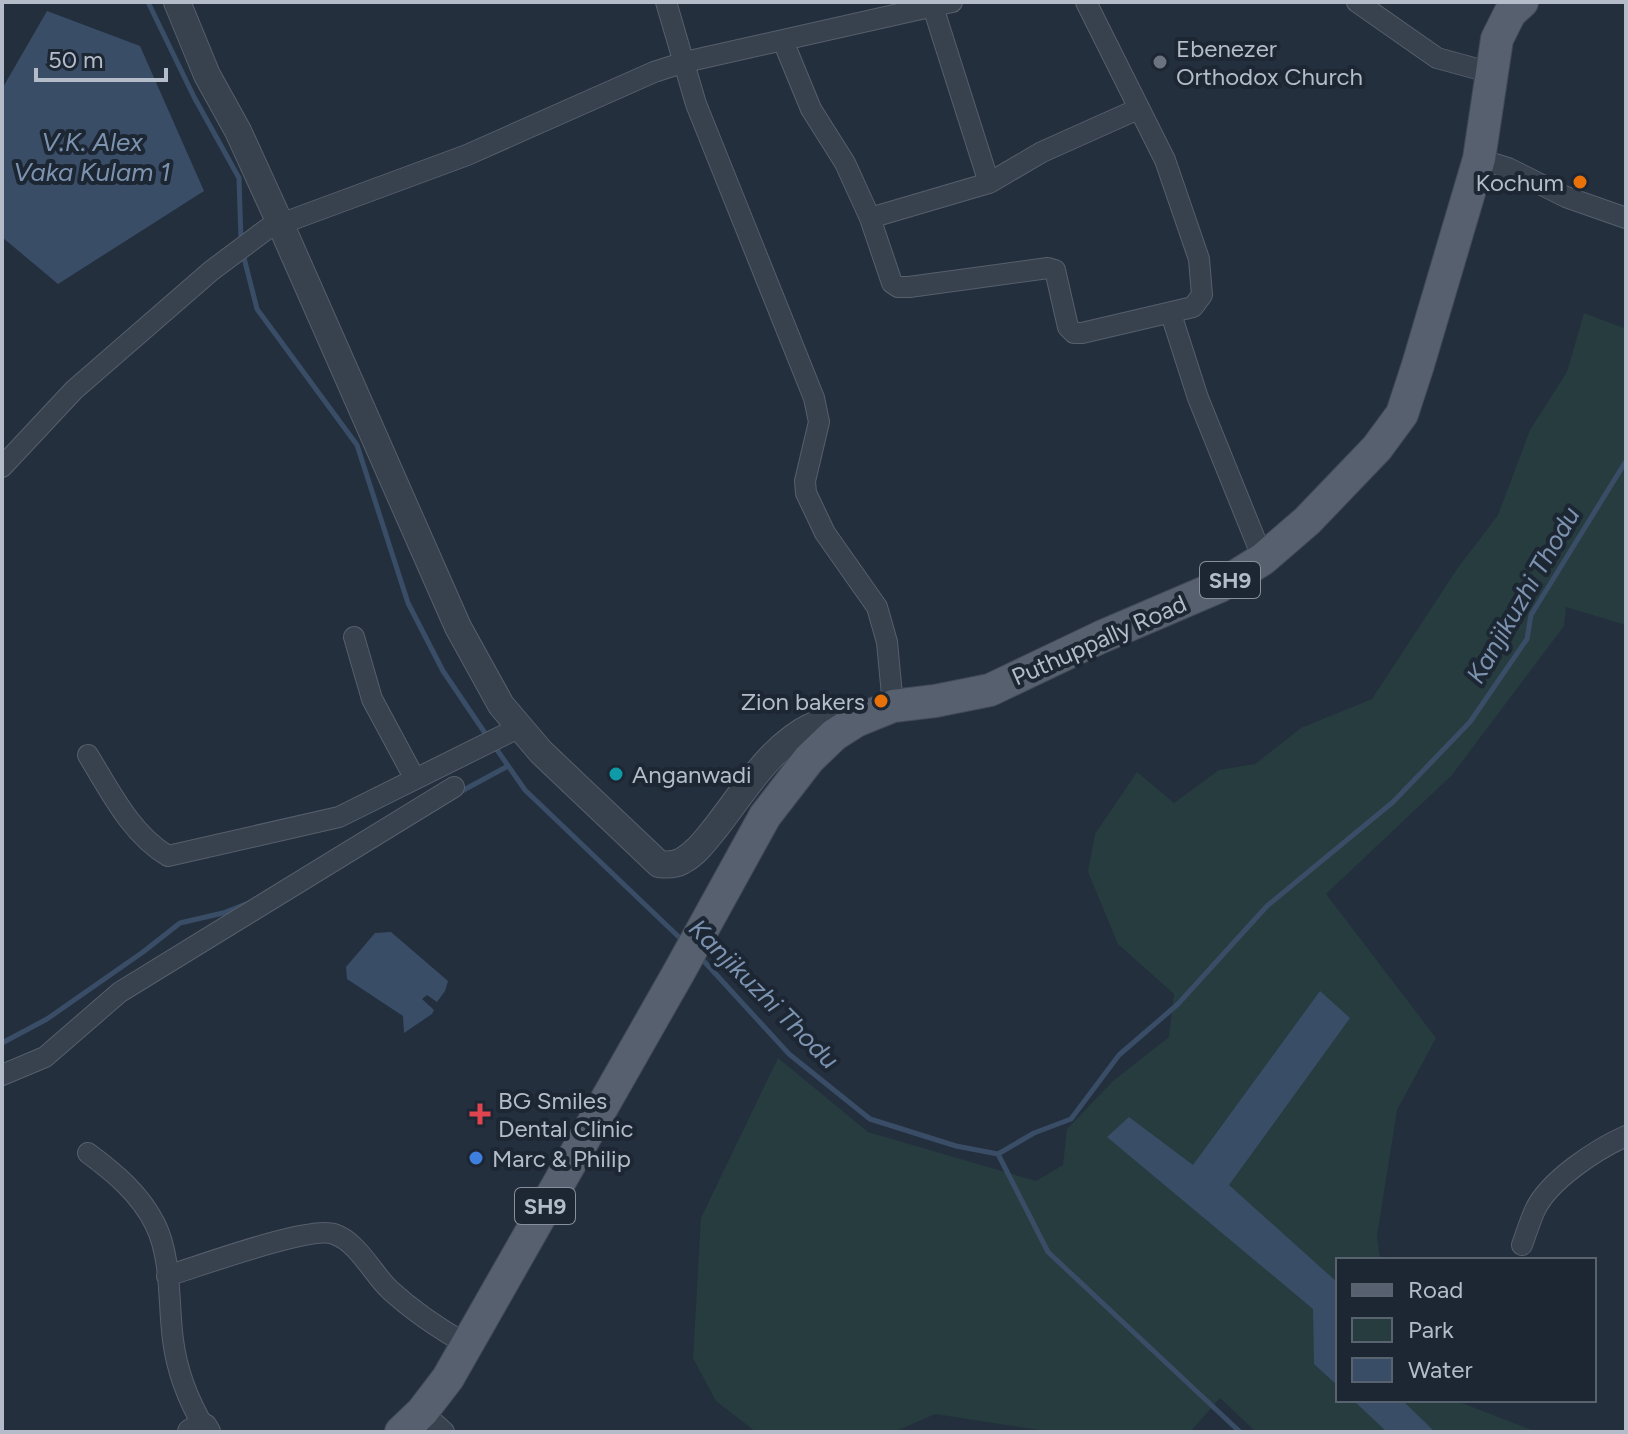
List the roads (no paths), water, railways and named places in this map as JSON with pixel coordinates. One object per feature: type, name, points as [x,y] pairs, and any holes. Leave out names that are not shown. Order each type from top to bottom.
[{"type":"main road","name":"Puthuppally Road","points":[[466,1344],[765,816],[809,759],[834,735],[856,721],[893,706],[990,690],[1101,637],[1220,586],[1263,559],[1377,448],[1402,414],[1479,159],[1497,39],[1510,13],[1522,2]]},
{"type":"main road","name":"SH9","points":[[422,1425],[466,1344]]},
{"type":"street","points":[[177,2],[207,75],[238,131],[274,226],[458,627],[501,705],[541,752],[659,864],[668,865],[679,863],[704,841],[767,761],[788,740],[816,723],[856,721]]},
{"type":"street","points":[[666,2],[696,104],[814,398],[819,422],[805,481],[806,493],[825,533],[877,607],[887,642],[893,706]]},
{"type":"street","points":[[783,41],[811,109],[845,163],[870,218],[888,278],[898,287],[1048,268],[1055,270],[1068,327],[1074,333],[1171,314],[1193,307],[1202,295],[1199,259],[1165,160],[1086,2]]},
{"type":"street","points":[[1357,2],[1437,58],[1492,73]]},
{"type":"street","points":[[2,467],[74,390],[211,271],[274,226],[467,155],[654,72],[685,62],[942,4],[989,183]]},
{"type":"street","points":[[870,218],[989,183],[1042,152],[1138,109]]},
{"type":"street","points":[[1479,159],[1508,168],[1566,197],[1626,218]]},
{"type":"street","points":[[1171,314],[1198,398],[1263,559]]},
{"type":"street","points":[[354,637],[372,699],[415,779]]},
{"type":"street","points":[[88,755],[148,844],[168,856],[339,817],[520,727]]},
{"type":"street","points":[[2,1075],[45,1057],[120,992],[454,787]]},
{"type":"street","points":[[1522,1245],[1536,1207],[1559,1180],[1610,1143],[1626,1136]]},
{"type":"street","points":[[88,1153],[118,1175],[144,1204],[157,1227],[164,1250],[173,1343],[186,1392],[201,1430]]},
{"type":"street","points":[[167,1276],[295,1237],[320,1231],[335,1234],[352,1245],[388,1288],[424,1320],[466,1344]]},
{"type":"water","name":"V.K. Alex Vaka Kulam 1","points":[[47,11],[140,46],[204,191],[58,284],[2,237],[2,89]]},
{"type":"water","points":[[391,932],[448,981],[437,1002],[427,995],[422,999],[434,1010],[432,1014],[404,1033],[403,1016],[347,979],[346,967],[375,933]]},
{"type":"water","points":[[1320,991],[1350,1018],[1229,1185],[1336,1281],[1336,1384],[1314,1364],[1313,1309],[1107,1137],[1129,1117],[1193,1165]]},
{"type":"water","points":[[1355,1402],[1404,1402],[1435,1432],[1387,1432]]},
{"type":"waterway","name":"Kanjikuzhi Thodu","points":[[148,2],[194,97],[239,178],[241,240]]},
{"type":"waterway","name":"Kanjikuzhi Thodu","points":[[243,254],[257,309],[357,445],[408,603],[443,671],[489,739]]},
{"type":"waterway","name":"Kanjikuzhi Thodu","points":[[701,958],[789,1054],[870,1119],[956,1146],[998,1154],[1034,1133],[1071,1119],[1119,1055],[1178,1004],[1267,906],[1393,802],[1470,722],[1527,639],[1531,615],[1626,461]]},
{"type":"waterway","name":"Kanjikuzhi Thodu","points":[[495,747],[525,790],[682,940]]},
{"type":"waterway","points":[[460,792],[508,766]]},
{"type":"waterway","points":[[2,1043],[47,1019],[180,923],[246,904]]},
{"type":"waterway","points":[[998,1154],[1048,1252],[1240,1432]]},
{"type":"place","name":"Ebenezer Orthodox Church","points":[[1160,62]]},
{"type":"place","name":"Kochum","points":[[1580,182]]},
{"type":"place","name":"Zion bakers","points":[[881,701]]},
{"type":"place","name":"Anganwadi","points":[[616,774]]},
{"type":"place","name":"BG Smiles Dental Clinic","points":[[480,1114]]},
{"type":"place","name":"Marc & Philip","points":[[476,1158]]}]
